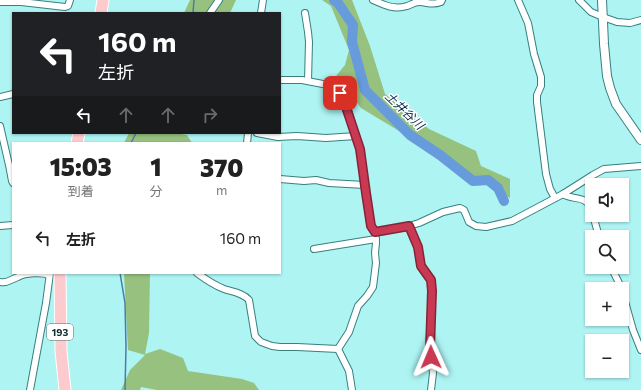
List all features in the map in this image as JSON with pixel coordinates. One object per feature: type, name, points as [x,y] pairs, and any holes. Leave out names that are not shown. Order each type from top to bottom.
[{"type":"highway","points":[[101,12],[103,0]]},
{"type":"highway","name":"193","points":[[53,274],[65,390]]},
{"type":"street","points":[[0,2],[21,2],[65,7],[68,6],[70,0]]},
{"type":"street","points":[[211,12],[219,0]]},
{"type":"street","points":[[261,12],[263,0]]},
{"type":"street","points":[[373,0],[388,7],[401,7],[421,2],[435,4],[441,2],[442,0]]},
{"type":"street","points":[[518,0],[528,22],[534,54],[541,78],[541,86],[537,95],[537,102],[546,174],[555,198]]},
{"type":"street","points":[[579,0],[591,12],[617,22],[630,23],[641,20]]},
{"type":"street","points":[[602,0],[604,50],[610,88],[616,104],[641,140]]},
{"type":"street","points":[[305,13],[309,42],[308,81]]},
{"type":"street","points":[[281,80],[308,81],[328,85],[340,93],[360,149],[371,226],[375,232],[376,239],[374,253],[376,263],[372,287],[358,306],[349,332],[338,349]]},
{"type":"street","points":[[0,97],[12,94]]},
{"type":"street","points":[[0,126],[12,181]]},
{"type":"street","points":[[262,134],[278,137],[297,136],[326,138],[356,136]]},
{"type":"street","points":[[375,232],[409,226],[443,212],[460,208],[464,210],[469,222],[476,226],[486,227],[512,221],[563,194],[604,169],[641,166]]},
{"type":"street","points":[[281,179],[304,181],[316,180],[329,183],[365,185]]},
{"type":"street","points":[[563,194],[585,200]]},
{"type":"street","points":[[0,226],[12,225]]},
{"type":"street","points":[[409,226],[418,247],[421,266],[431,280],[432,286],[430,348],[433,373],[431,390]]},
{"type":"street","points":[[314,248],[376,239]]},
{"type":"street","points":[[0,282],[7,283],[19,276],[29,274]]},
{"type":"street","points":[[30,390],[46,303],[53,274]]},
{"type":"street","points":[[198,274],[223,288],[246,296],[249,300],[255,336],[261,342],[280,347],[338,349]]},
{"type":"street","points":[[629,315],[641,350]]},
{"type":"street","points":[[338,349],[349,371],[352,390]]},
{"type":"green space","points":[[190,0],[236,0],[230,12],[184,12]]},
{"type":"green space","points":[[322,0],[352,0],[370,46],[385,94],[429,129],[476,151],[481,166],[510,179],[510,198],[361,108],[336,76],[345,65],[349,50],[331,6]]},
{"type":"green space","points":[[128,134],[181,134],[187,135],[191,142],[124,142]]},
{"type":"green space","points":[[124,274],[150,274],[149,333],[145,354],[160,349],[183,358],[188,371],[242,379],[254,383],[259,390],[157,390],[141,387],[140,390],[121,390],[130,370],[145,355],[128,350]]},
{"type":"waterway","points":[[193,12],[194,0]]},
{"type":"waterway","name":"土井谷川","points":[[334,0],[338,3],[353,25],[352,42],[365,90],[410,135],[440,155],[473,181],[488,180],[498,188],[504,201]]},
{"type":"waterway","points":[[132,142],[136,134]]},
{"type":"waterway","points":[[120,274],[125,303],[125,390]]},
{"type":"route","points":[[340,93],[360,149],[371,226],[375,232],[409,226],[418,247],[421,266],[431,280],[431,357]]}]
